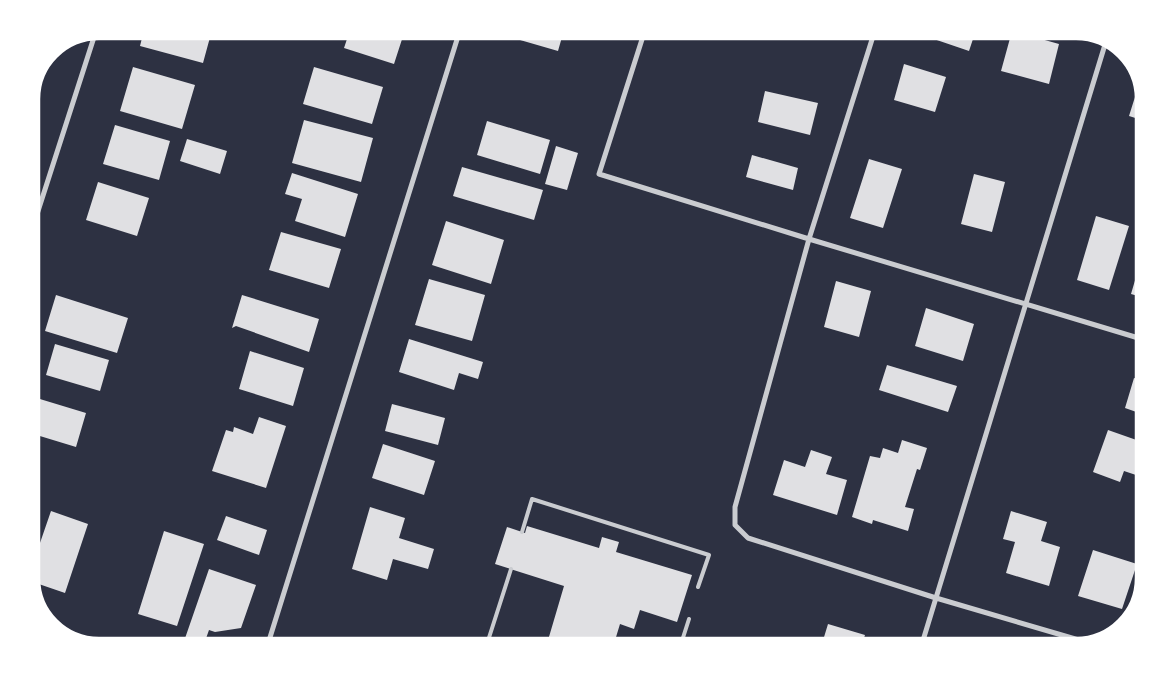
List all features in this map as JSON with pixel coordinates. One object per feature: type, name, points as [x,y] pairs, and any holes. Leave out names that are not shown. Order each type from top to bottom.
[{"type":"street","points":[[39,208],[93,39]]},
{"type":"street","points":[[270,638],[457,39]]},
{"type":"street","points":[[642,39],[599,174],[1136,337]]},
{"type":"street","points":[[872,39],[809,239],[735,507],[735,525],[748,538],[936,598],[1070,638]]},
{"type":"street","points":[[923,638],[1105,46]]},
{"type":"lane","points":[[522,532],[532,499],[709,555],[698,587]]},
{"type":"lane","points":[[489,638],[511,569]]},
{"type":"lane","points":[[683,638],[689,619]]},
{"type":"building","points":[[142,39],[210,39],[203,63],[140,46]]},
{"type":"building","points":[[347,39],[402,39],[394,64],[344,48]]},
{"type":"building","points":[[517,39],[561,39],[558,51]]},
{"type":"building","points":[[934,39],[973,39],[969,51]]},
{"type":"building","points":[[1010,39],[1041,39],[1059,44],[1049,84],[1001,71]]},
{"type":"building","points":[[904,64],[946,77],[935,112],[894,100]]},
{"type":"building","points":[[133,67],[195,85],[182,129],[120,111]]},
{"type":"building","points":[[314,67],[383,87],[372,124],[303,104]]},
{"type":"building","points":[[765,91],[818,103],[810,135],[758,122]]},
{"type":"building","points":[[1136,94],[1136,118],[1129,116]]},
{"type":"building","points":[[304,120],[373,138],[361,182],[292,163]]},
{"type":"building","points":[[487,121],[550,140],[540,174],[477,155]]},
{"type":"building","points":[[115,125],[170,141],[159,180],[103,164]]},
{"type":"building","points":[[187,139],[227,151],[220,174],[180,161]]},
{"type":"building","points":[[556,146],[578,153],[567,190],[545,184]]},
{"type":"building","points":[[752,155],[798,168],[793,190],[746,177]]},
{"type":"building","points":[[869,159],[902,169],[883,228],[850,218]]},
{"type":"building","points":[[462,167],[543,190],[534,220],[453,196]]},
{"type":"building","points":[[292,173],[358,194],[345,237],[295,221],[302,199],[285,194]]},
{"type":"building","points":[[974,174],[1005,182],[992,232],[961,224]]},
{"type":"building","points":[[98,182],[149,198],[137,236],[86,220]]},
{"type":"building","points":[[1096,216],[1129,226],[1109,290],[1077,280]]},
{"type":"building","points":[[446,221],[504,240],[491,284],[432,265]]},
{"type":"building","points":[[281,232],[341,249],[329,288],[269,270]]},
{"type":"building","points":[[1136,277],[1136,295],[1131,294]]},
{"type":"building","points":[[429,279],[485,295],[472,341],[415,325]]},
{"type":"building","points":[[836,281],[871,291],[859,337],[824,327]]},
{"type":"building","points":[[56,295],[128,318],[117,353],[45,331]]},
{"type":"building","points":[[242,295],[319,319],[309,352],[236,326],[232,328]]},
{"type":"building","points":[[926,308],[974,324],[963,361],[915,346]]},
{"type":"building","points":[[409,339],[483,362],[478,379],[459,373],[454,390],[399,372]]},
{"type":"building","points":[[55,344],[109,360],[100,391],[46,375]]},
{"type":"building","points":[[250,351],[304,368],[293,406],[239,389]]},
{"type":"building","points":[[887,365],[957,386],[948,412],[879,390]]},
{"type":"building","points":[[1134,378],[1136,379],[1136,412],[1125,408]]},
{"type":"building","points":[[39,399],[86,413],[76,447],[39,436]]},
{"type":"building","points":[[392,404],[445,418],[438,445],[385,431]]},
{"type":"building","points":[[259,417],[286,426],[266,488],[212,471],[226,430],[233,432],[234,427],[253,434]]},
{"type":"building","points":[[1108,430],[1136,440],[1136,475],[1124,471],[1120,482],[1093,472]]},
{"type":"building","points":[[902,440],[927,448],[920,470],[917,469],[905,507],[914,509],[908,531],[873,520],[872,524],[852,517],[870,456],[880,458],[883,448],[898,453]]},
{"type":"building","points":[[383,444],[435,461],[424,495],[372,478]]},
{"type":"building","points":[[811,450],[832,457],[826,474],[847,480],[837,515],[773,495],[784,460],[805,467]]},
{"type":"building","points":[[370,507],[405,518],[399,538],[434,549],[428,569],[393,559],[387,580],[352,569]]},
{"type":"building","points":[[51,511],[88,524],[65,593],[39,584],[39,546]]},
{"type":"building","points":[[1011,511],[1047,522],[1041,541],[1060,547],[1049,586],[1006,573],[1015,542],[1003,539]]},
{"type":"building","points":[[226,516],[267,530],[259,555],[217,540]]},
{"type":"building","points":[[527,526],[599,548],[602,537],[619,542],[616,552],[692,575],[677,622],[640,610],[634,629],[620,624],[616,638],[549,638],[564,586],[495,564],[507,527],[525,533]]},
{"type":"building","points":[[164,531],[204,544],[177,626],[138,614]]},
{"type":"building","points":[[1093,550],[1136,564],[1122,609],[1078,596]]},
{"type":"building","points":[[209,569],[256,585],[241,628],[215,632],[209,630],[206,638],[185,638]]},
{"type":"building","points":[[828,624],[865,635],[864,638],[824,638]]}]
